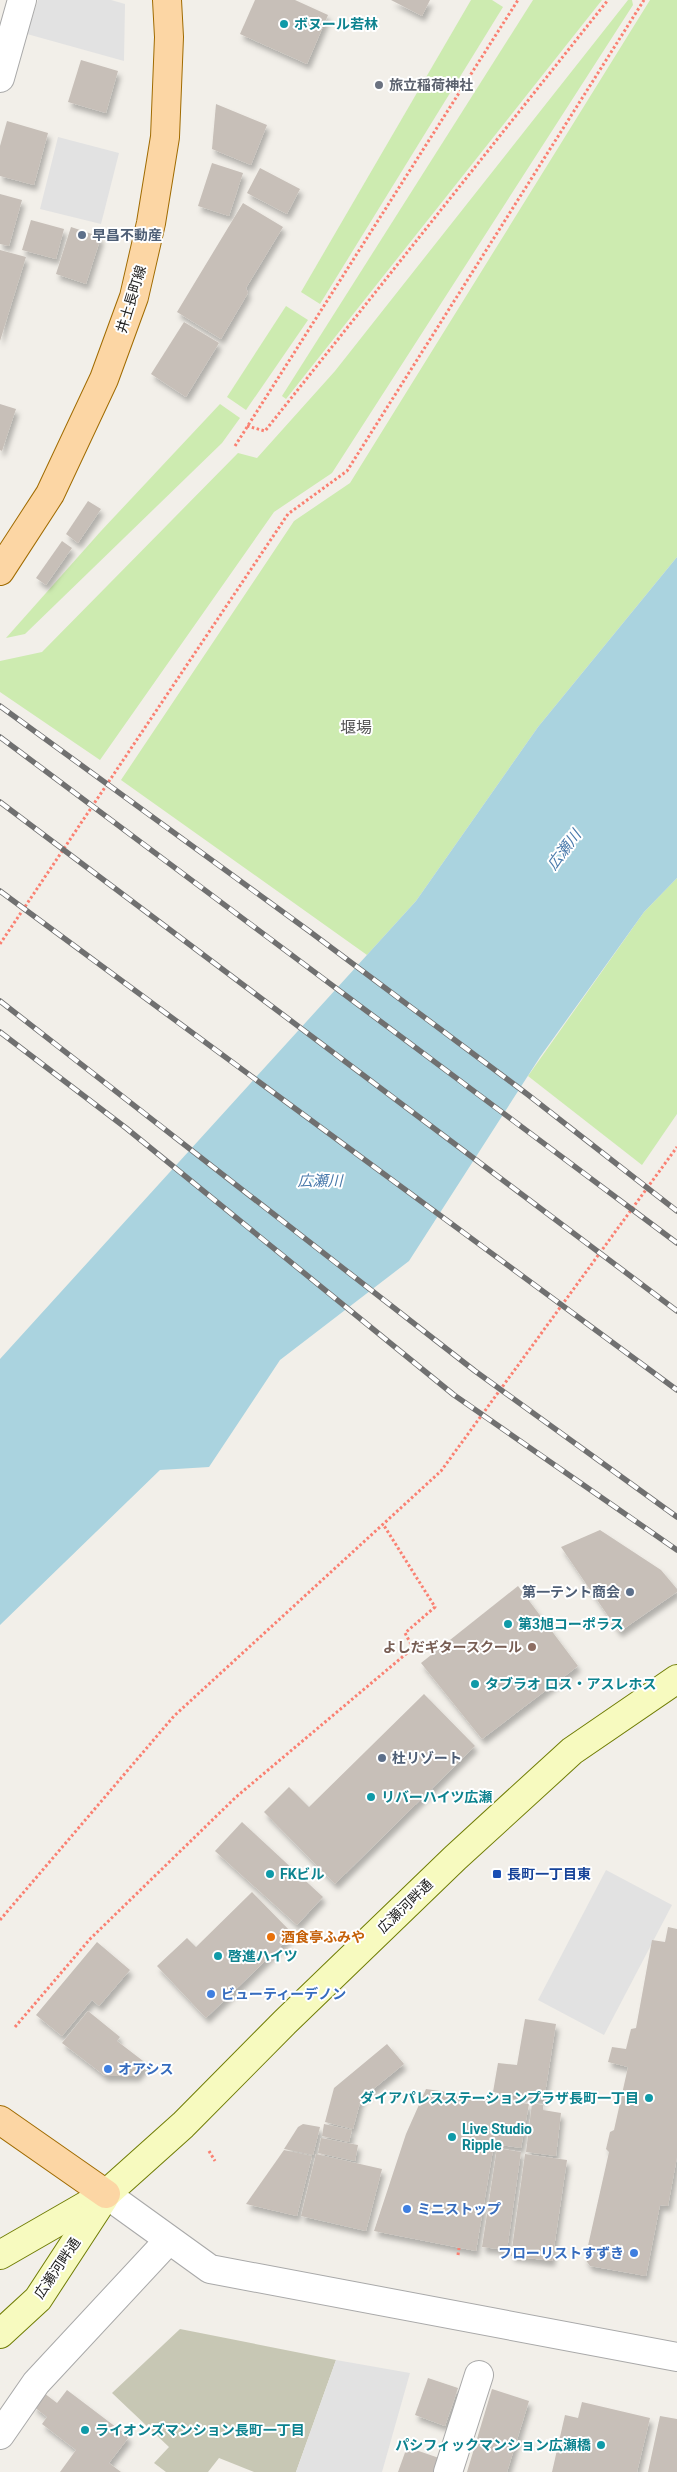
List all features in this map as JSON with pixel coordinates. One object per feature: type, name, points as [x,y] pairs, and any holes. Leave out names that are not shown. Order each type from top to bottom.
[{"type":"main road","name":"井土長町線","points":[[0,571],[50,494],[104,379],[134,297],[151,223],[165,137],[169,37],[168,0]]},
{"type":"main road","name":"広瀬河畔通","points":[[0,2255],[106,2194],[183,2125],[292,2015],[448,1864],[572,1751],[677,1679]]},
{"type":"main road","points":[[0,2120],[106,2194]]},
{"type":"main road","name":"広瀬河畔通","points":[[0,2334],[38,2299],[106,2194]]},
{"type":"street","points":[[0,78],[6,31],[22,0]]},
{"type":"street","points":[[106,2194],[168,2241],[210,2269],[240,2277],[677,2357]]},
{"type":"street","points":[[0,2435],[36,2383],[168,2241]]},
{"type":"street","points":[[448,2472],[479,2375]]},
{"type":"path","points":[[234,446],[518,0]]},
{"type":"path","points":[[247,426],[265,431],[608,0]]},
{"type":"path","points":[[0,944],[288,514],[347,471],[644,0]]},
{"type":"path","points":[[0,1920],[174,1716],[441,1471],[677,1147]]},
{"type":"path","points":[[15,2027],[90,1939],[236,1797],[413,1648],[405,1633],[435,1607],[383,1524]]},
{"type":"path","points":[[208,2151],[215,2161]]},
{"type":"path","points":[[458,2255],[459,2248]]},
{"type":"shaded area","points":[[38,0],[111,0],[125,4],[124,61],[27,34]]},
{"type":"shaded area","points":[[58,137],[119,153],[101,224],[40,209]]},
{"type":"shaded area","points":[[606,1870],[672,1905],[604,2035],[538,2000]]},
{"type":"shaded area","points":[[180,2329],[336,2360],[296,2472],[254,2472],[219,2458],[208,2472],[166,2472],[154,2463],[169,2447],[112,2393]]},
{"type":"shaded area","points":[[336,2360],[410,2373],[382,2472],[296,2472]]},
{"type":"green space","points":[[471,0],[492,0],[503,7],[320,304],[301,292]]},
{"type":"green space","points":[[533,0],[602,0],[286,399],[282,396]]},
{"type":"green space","points":[[628,0],[632,0],[633,5],[332,473],[274,512],[100,760],[0,692],[0,661],[42,652],[238,453],[257,458],[335,371]]},
{"type":"green space","points":[[650,0],[677,0],[677,557],[538,727],[416,901],[367,955],[121,780],[294,521],[350,483]]},
{"type":"green space","points":[[286,306],[308,320],[246,410],[227,397]]},
{"type":"green space","points":[[220,404],[240,418],[222,443],[25,634],[6,638],[101,531]]},
{"type":"green space","points":[[677,878],[677,1114],[642,1165],[528,1076],[644,912]]},
{"type":"water","name":"広瀬川","points":[[677,557],[677,878],[644,912],[540,1057],[409,1261],[280,1360],[209,1467],[160,1470],[0,1625],[0,1359],[416,901],[538,727]]},
{"type":"building","name":"ボヌール若林","points":[[255,0],[295,0],[328,15],[307,64],[240,34]]},
{"type":"building","points":[[391,0],[430,0],[422,16]]},
{"type":"building","points":[[81,60],[118,71],[106,113],[68,102]]},
{"type":"building","points":[[216,104],[267,125],[251,165],[212,149]]},
{"type":"building","points":[[7,121],[48,133],[34,185],[0,176],[0,146]]},
{"type":"building","points":[[212,163],[243,173],[229,216],[198,206]]},
{"type":"building","points":[[260,168],[300,189],[287,214],[247,193]]},
{"type":"building","points":[[0,194],[22,200],[9,246],[0,244]]},
{"type":"building","points":[[243,203],[283,227],[246,288],[248,293],[221,339],[177,312]]},
{"type":"building","points":[[31,220],[64,229],[56,259],[22,250]]},
{"type":"building","points":[[71,227],[101,237],[86,284],[56,274]]},
{"type":"building","points":[[0,250],[26,257],[0,341]]},
{"type":"building","points":[[184,322],[219,343],[186,397],[151,374]]},
{"type":"building","points":[[0,404],[16,409],[2,451],[0,450]]},
{"type":"building","points":[[88,501],[101,509],[78,543],[66,534]]},
{"type":"building","points":[[62,541],[72,548],[46,585],[36,578]]},
{"type":"building","points":[[600,1530],[661,1570],[677,1589],[677,1592],[619,1632],[561,1547]]},
{"type":"building","name":"第3旭コーポラス","points":[[518,1586],[578,1666],[482,1739],[421,1663]]},
{"type":"building","name":"リバーハイツ広瀬","points":[[424,1694],[475,1746],[335,1884],[264,1812],[289,1787],[309,1807]]},
{"type":"building","name":"FKビル","points":[[242,1822],[323,1897],[297,1925],[215,1851]]},
{"type":"building","name":"啓進ハイツ","points":[[252,1892],[293,1934],[206,2018],[157,1966],[187,1938],[196,1947]]},
{"type":"building","name":"ダイアパレスステーションプラザ長町一丁目","points":[[668,1927],[677,1929],[677,2157],[668,2206],[660,2205],[646,2276],[590,2266],[585,2259],[609,2152],[606,2149],[610,2132],[614,2130],[628,2067],[608,2062],[612,2047],[626,2049],[631,2029],[636,2028],[652,1940],[665,1942]]},
{"type":"building","points":[[97,1942],[130,1970],[99,2006],[92,2000],[62,2036],[36,2015]]},
{"type":"building","points":[[88,2011],[120,2037],[117,2041],[147,2064],[137,2076],[105,2076],[62,2043]]},
{"type":"building","points":[[525,2019],[556,2024],[544,2100],[493,2092],[498,2063],[517,2065]]},
{"type":"building","points":[[387,2044],[404,2064],[361,2099],[353,2129],[325,2122],[334,2088]]},
{"type":"building","points":[[426,2089],[529,2104],[521,2148],[494,2144],[476,2251],[374,2231],[406,2134]]},
{"type":"building","points":[[532,2103],[543,2105],[543,2110],[561,2113],[556,2156],[526,2152]]},
{"type":"building","points":[[303,2124],[320,2127],[313,2155],[284,2149],[298,2127]]},
{"type":"building","points":[[324,2124],[352,2130],[349,2142],[322,2136]]},
{"type":"building","points":[[321,2138],[358,2145],[355,2161],[318,2153]]},
{"type":"building","points":[[497,2148],[521,2152],[507,2250],[482,2247]]},
{"type":"building","points":[[284,2150],[312,2156],[297,2216],[246,2204]]},
{"type":"building","points":[[316,2154],[382,2169],[366,2231],[301,2216]]},
{"type":"building","points":[[525,2154],[567,2160],[552,2261],[511,2256]]},
{"type":"building","points":[[428,2378],[458,2388],[445,2426],[415,2415]]},
{"type":"building","points":[[492,2389],[529,2401],[507,2472],[467,2472]]},
{"type":"building","name":"ライオンズマンション長町一丁目","points":[[67,2390],[129,2437],[109,2463],[121,2472],[60,2472],[76,2450],[42,2424],[47,2417],[33,2406],[44,2393],[57,2403]]},
{"type":"building","name":"パシフィックマンション広瀬橋","points":[[582,2402],[650,2418],[637,2472],[552,2472],[565,2415],[578,2418]]},
{"type":"building","points":[[660,2416],[677,2419],[677,2472],[648,2472]]},
{"type":"building","points":[[407,2447],[439,2458],[435,2472],[398,2472]]},
{"type":"railway","points":[[0,706],[309,931],[527,1094],[677,1211]]},
{"type":"railway","points":[[0,737],[677,1243]]},
{"type":"railway","points":[[0,802],[677,1311]]},
{"type":"railway","points":[[0,891],[677,1390]]},
{"type":"railway","points":[[0,1001],[475,1371],[677,1517]]},
{"type":"railway","points":[[0,1032],[126,1128],[454,1395],[677,1550]]},
{"type":"place","name":"ボヌール若林","points":[[284,24]]},
{"type":"place","name":"旅立稲荷神社","points":[[379,85]]},
{"type":"place","name":"早昌不動産","points":[[82,235]]},
{"type":"place","name":"第一テント商会","points":[[630,1592]]},
{"type":"place","name":"第3旭コーポラス","points":[[508,1624]]},
{"type":"place","name":"よしだギタースクール","points":[[532,1647]]},
{"type":"place","name":"タブラオ ロス・アスレホス","points":[[475,1684]]},
{"type":"place","name":"杜リゾート","points":[[382,1758]]},
{"type":"place","name":"リバーハイツ広瀬","points":[[371,1797]]},
{"type":"place","name":"FKビル","points":[[270,1874]]},
{"type":"place","name":"長町一丁目東","points":[[497,1874]]},
{"type":"place","name":"酒食亭ふみや","points":[[271,1937]]},
{"type":"place","name":"啓進ハイツ","points":[[218,1956]]},
{"type":"place","name":"ビューティーデノン","points":[[211,1994]]},
{"type":"place","name":"オアシス","points":[[108,2069]]},
{"type":"place","name":"ダイアパレスステーションプラザ長町一丁目","points":[[649,2098]]},
{"type":"place","name":"Live Studio Ripple","points":[[452,2137]]},
{"type":"place","name":"ミニストップ","points":[[407,2209]]},
{"type":"place","name":"フローリストすずき","points":[[634,2253]]},
{"type":"place","name":"ライオンズマンション長町一丁目","points":[[85,2430]]},
{"type":"place","name":"パシフィックマンション広瀬橋","points":[[601,2445]]},
{"type":"district","name":"堰場","points":[[356,727]]}]
